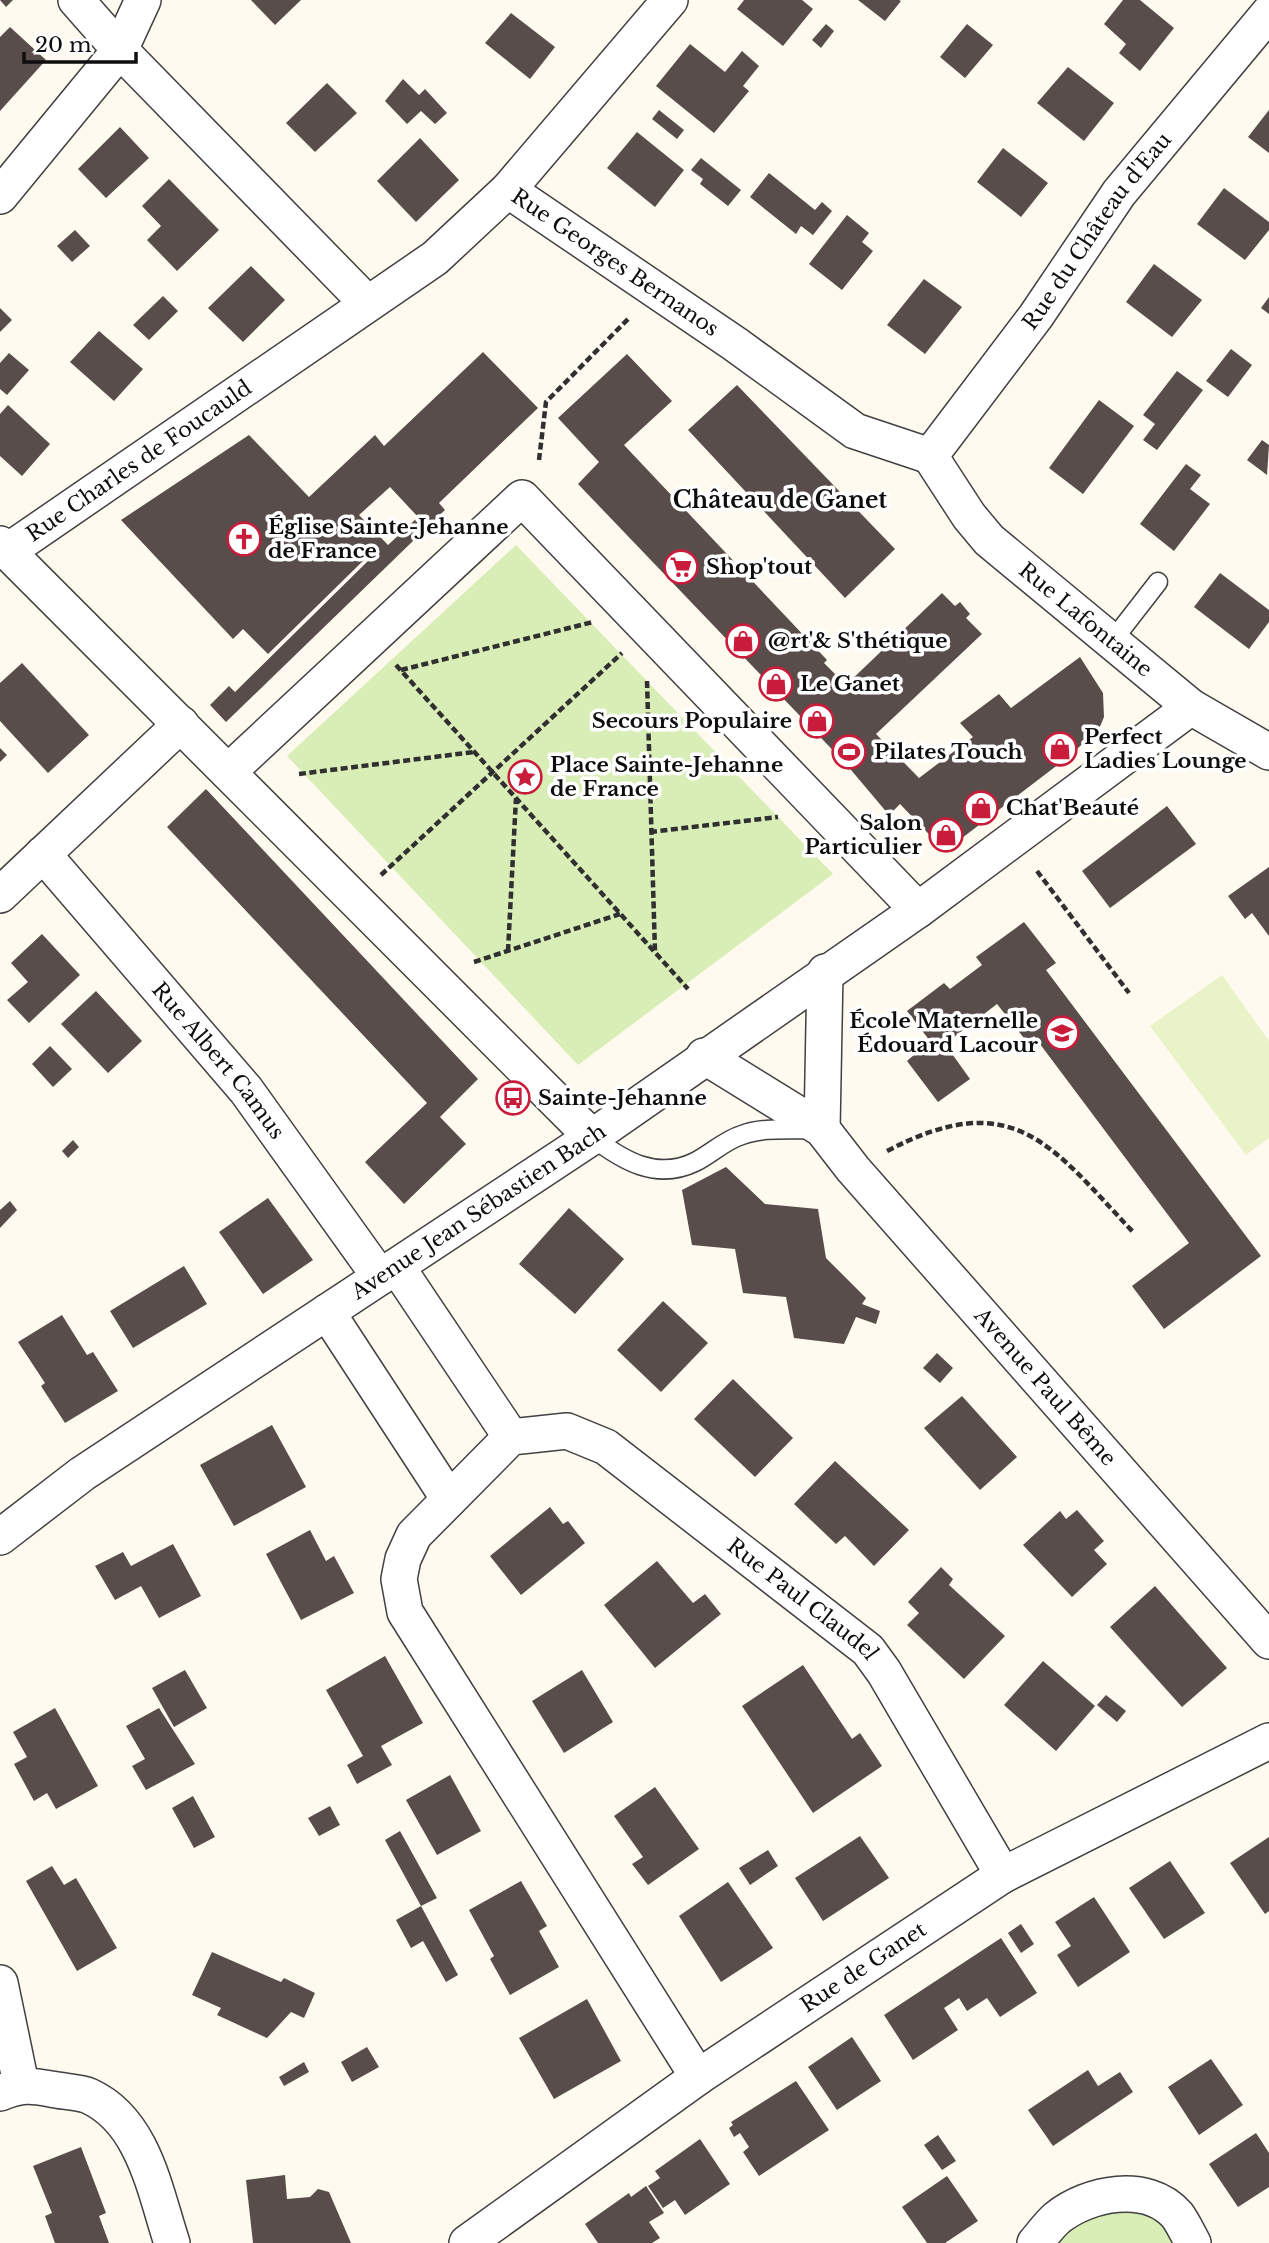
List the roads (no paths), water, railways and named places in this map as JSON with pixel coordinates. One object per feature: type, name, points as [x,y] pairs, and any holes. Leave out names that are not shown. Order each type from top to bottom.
[{"type":"street","points":[[76,0],[120,50],[367,303]]},
{"type":"street","points":[[0,196],[120,50],[143,0]]},
{"type":"street","points":[[508,190],[670,0]]},
{"type":"street","name":"Rue du Château d'Eau","points":[[930,456],[1036,316],[1119,193],[1269,13]]},
{"type":"street","name":"Rue Georges Bernanos","points":[[367,303],[435,258],[508,190],[657,290],[855,431],[930,456]]},
{"type":"street","name":"Rue Charles de Foucauld","points":[[228,772],[4,548],[367,303]]},
{"type":"street","name":"Rue Lafontaine","points":[[930,456],[969,516],[989,540],[1191,707],[1269,752]]},
{"type":"street","points":[[592,1137],[228,772],[522,498],[918,910]]},
{"type":"street","name":"Avenue Jean Sébastien Bach","points":[[0,1537],[82,1474],[592,1137],[704,1056],[918,910],[1191,707]]},
{"type":"street","points":[[0,895],[181,724]]},
{"type":"street","name":"Rue Albert Camus","points":[[43,854],[246,1090],[388,1272]]},
{"type":"street","points":[[822,1129],[825,972]]},
{"type":"street","name":"Avenue Paul Bême","points":[[704,1056],[822,1129],[853,1169],[1269,1641]]},
{"type":"street","points":[[388,1272],[511,1437],[414,1535],[402,1559],[399,1579],[405,1612],[698,2077]]},
{"type":"street","points":[[327,1312],[449,1499]]},
{"type":"street","name":"Rue Paul Claudel","points":[[511,1437],[567,1431],[606,1447],[867,1650],[884,1672],[1003,1875]]},
{"type":"street","name":"Rue de Ganet","points":[[475,2238],[698,2077],[1003,1875],[1269,1741]]},
{"type":"street","points":[[0,1983],[11,2088],[89,2096],[118,2116],[136,2140],[172,2243]]},
{"type":"street","points":[[1035,2243],[1057,2218],[1088,2201],[1112,2195],[1135,2194],[1150,2198],[1176,2214],[1193,2243]]},
{"type":"lane","points":[[1113,640],[1158,582]]},
{"type":"lane","points":[[592,1137],[617,1156],[645,1169],[693,1163],[740,1135],[765,1130],[822,1129]]},
{"type":"place","name":"Église Sainte-Jehanne de France","points":[[244,539]]},
{"type":"place","name":"Shop'tout","points":[[681,567]]},
{"type":"place","name":"@rt'& S'thétique","points":[[743,641]]},
{"type":"place","name":"Le Ganet","points":[[776,684]]},
{"type":"place","name":"Secours Populaire","points":[[817,721]]},
{"type":"place","name":"Perfect Ladies Lounge","points":[[1060,749]]},
{"type":"place","name":"Pilates Touch","points":[[849,752]]},
{"type":"place","name":"Place Sainte-Jehanne de France","points":[[525,777]]},
{"type":"place","name":"Chat'Beauté","points":[[981,808]]},
{"type":"place","name":"Salon Particulier","points":[[946,835]]},
{"type":"place","name":"École Maternelle Édouard Lacour","points":[[1062,1033]]},
{"type":"place","name":"Sainte-Jehanne","points":[[513,1098]]},
{"type":"district","name":"Château de Ganet","points":[[780,500]]}]
